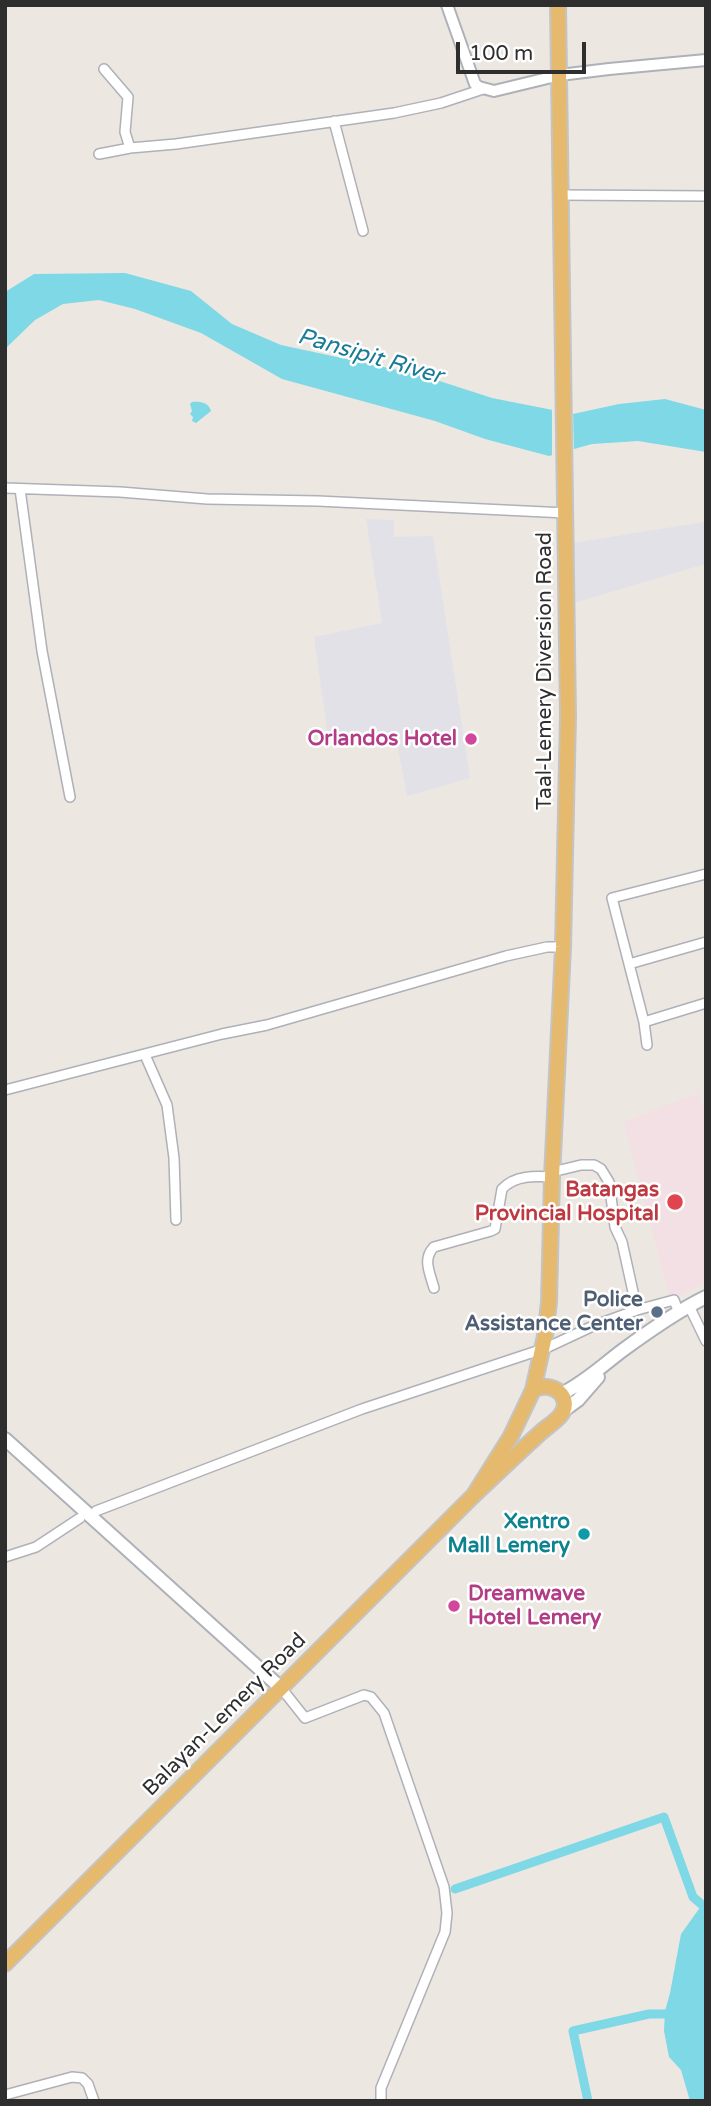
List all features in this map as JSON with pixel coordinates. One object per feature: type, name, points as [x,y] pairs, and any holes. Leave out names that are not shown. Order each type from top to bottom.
[{"type":"main road","name":"Taal-Lemery Diversion Road","points":[[540,1388],[549,1302],[563,947],[568,716],[558,5]]},
{"type":"main road","points":[[561,1394],[579,1385],[625,1349],[706,1297]]},
{"type":"main road","points":[[563,1411],[564,1402],[555,1388],[540,1388],[528,1397],[529,1413],[534,1420],[551,1423],[578,1399],[625,1349]]},
{"type":"main road","name":"Balayan-Lemery Road","points":[[474,1495],[527,1405]]},
{"type":"main road","name":"Balayan-Lemery Road","points":[[5,1964],[474,1495],[551,1423]]},
{"type":"main road","points":[[5,1439],[282,1689]]},
{"type":"street","points":[[447,5],[475,84],[483,89],[494,91],[560,75],[706,60]]},
{"type":"street","points":[[104,69],[128,97],[125,132],[130,148]]},
{"type":"street","points":[[99,154],[441,103],[483,89]]},
{"type":"street","points":[[334,121],[363,231]]},
{"type":"street","points":[[561,195],[706,196]]},
{"type":"street","points":[[5,488],[566,513]]},
{"type":"street","points":[[20,489],[42,651],[70,797]]},
{"type":"street","points":[[648,1045],[612,898],[706,874]]},
{"type":"street","points":[[628,964],[706,942]]},
{"type":"street","points":[[5,1090],[222,1034],[267,1025],[506,956],[547,947],[563,947]]},
{"type":"street","points":[[644,1022],[706,1003]]},
{"type":"street","points":[[145,1055],[167,1105],[174,1158],[176,1220]]},
{"type":"street","points":[[434,1288],[427,1258],[429,1252],[435,1247],[495,1229],[502,1189],[506,1184],[533,1176],[552,1175],[581,1165],[594,1165],[609,1182],[615,1227],[622,1242],[637,1310]]},
{"type":"street","points":[[96,1511],[362,1409],[637,1310],[674,1300],[684,1309],[706,1341]]},
{"type":"street","points":[[5,1557],[36,1547],[80,1518]]},
{"type":"street","points":[[282,1689],[305,1718],[364,1695],[371,1697],[384,1713],[444,1887],[447,1913],[445,1933],[382,2088],[381,2101]]},
{"type":"street","points":[[5,2095],[72,2077],[82,2078],[88,2084],[94,2101]]},
{"type":"shaded area","points":[[366,519],[394,520],[394,537],[433,536],[470,778],[407,796],[396,738],[329,744],[314,637],[382,623]]},
{"type":"shaded area","points":[[704,522],[705,564],[574,603],[573,543]]},
{"type":"shaded area","name":"Batangas Provincial Hospital","points":[[698,1093],[706,1113],[706,1283],[670,1300],[624,1122]]},
{"type":"water","points":[[125,273],[191,291],[232,324],[281,345],[421,375],[492,398],[573,414],[619,404],[665,399],[706,410],[706,452],[638,441],[592,444],[549,456],[282,379],[201,333],[135,309],[99,300],[63,304],[35,320],[5,349],[5,292],[34,274]]},
{"type":"water","points":[[192,402],[204,403],[211,411],[196,423],[192,421],[190,414]]},
{"type":"water","points":[[706,1899],[706,2101],[690,2101],[681,2070],[669,2057],[664,2031],[665,2011],[681,1934]]},
{"type":"pier","points":[[552,406],[573,411],[574,453],[556,458],[552,457]]},
{"type":"waterway","points":[[455,1889],[664,1817],[693,1897],[706,1908]]},
{"type":"waterway","points":[[588,2101],[573,2031],[649,2014],[677,2014]]},
{"type":"place","name":"Orlandos Hotel","points":[[471,739]]},
{"type":"place","name":"Batangas Provincial Hospital","points":[[675,1202]]},
{"type":"place","name":"Police Assistance Center","points":[[657,1312]]},
{"type":"place","name":"Xentro Mall Lemery","points":[[584,1534]]},
{"type":"place","name":"Dreamwave Hotel Lemery","points":[[454,1606]]},
{"type":"water label","name":"Pansipit River","points":[[370,357]]}]
